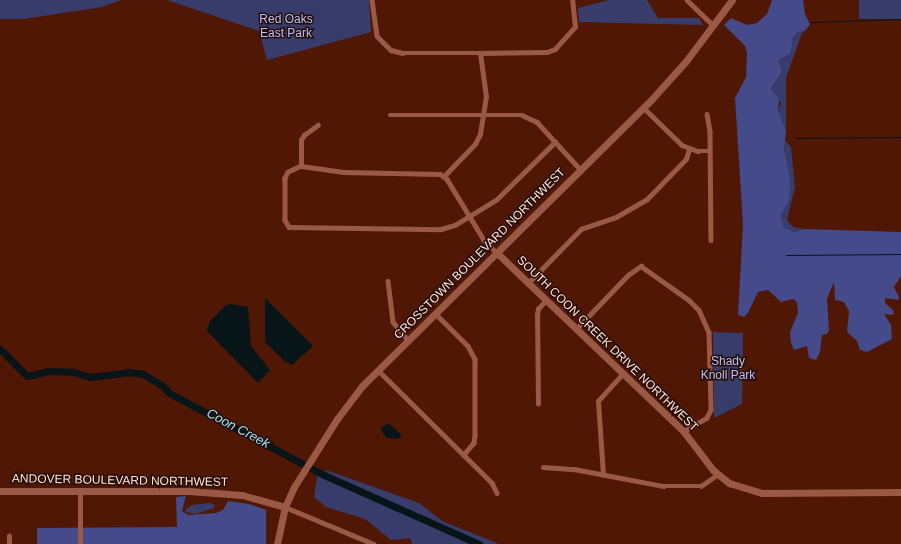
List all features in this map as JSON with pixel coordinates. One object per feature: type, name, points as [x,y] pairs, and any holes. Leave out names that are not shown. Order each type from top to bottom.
[{"type":"street","points":[[372,0],[377,36],[391,50],[403,53],[480,54],[548,52],[555,50],[572,32],[576,23],[572,0]]},
{"type":"street","points":[[688,0],[713,25]]},
{"type":"street","name":"CROSSTOWN BOULEVARD NORTHWEST","points":[[276,544],[285,507],[301,475],[346,406],[378,370],[408,340],[644,108],[683,65],[732,0]]},
{"type":"street","points":[[444,176],[475,144],[480,134],[486,97],[480,54]]},
{"type":"street","points":[[644,108],[674,139],[689,149],[710,151]]},
{"type":"street","points":[[707,114],[709,119],[711,240]]},
{"type":"street","points":[[390,115],[484,115],[529,118],[555,142],[581,170]]},
{"type":"street","points":[[301,166],[301,140],[307,132],[318,125]]},
{"type":"street","points":[[497,253],[484,240],[470,217],[444,176],[430,172],[344,172],[301,166],[288,172],[285,178],[285,220],[289,227],[441,229],[470,217],[496,200],[555,142]]},
{"type":"street","points":[[529,282],[581,228],[616,217],[647,199],[686,159],[689,149]]},
{"type":"street","name":"SOUTH COON CREEK DRIVE NORTHWEST","points":[[497,253],[684,432],[717,475],[738,488],[762,493],[901,492]]},
{"type":"street","points":[[577,328],[628,275],[641,266],[689,300],[699,310],[709,332],[710,415],[684,432]]},
{"type":"street","points":[[388,281],[393,322],[408,340]]},
{"type":"street","points":[[538,404],[537,315],[538,309],[546,300]]},
{"type":"street","points":[[436,313],[468,346],[475,359],[475,435],[474,443],[464,455]]},
{"type":"street","points":[[378,370],[492,483],[497,493]]},
{"type":"street","points":[[603,475],[598,401],[623,373]]},
{"type":"street","points":[[543,467],[603,475],[664,486],[694,486],[706,484],[717,475]]},
{"type":"street","name":"ANDOVER BOULEVARD NORTHWEST","points":[[0,490],[190,491],[242,495],[285,507]]},
{"type":"street","points":[[80,491],[80,544]]},
{"type":"street","points":[[285,507],[374,544]]},
{"type":"street","points":[[8,544],[9,536]]},
{"type":"green space","points":[[0,0],[121,0],[102,7],[24,19],[0,19]]},
{"type":"green space","name":"Red Oaks East Park","points":[[167,0],[369,0],[371,32],[267,60],[259,31]]},
{"type":"green space","points":[[609,0],[647,0],[658,18],[699,18],[703,25],[579,22],[578,8]]},
{"type":"green space","points":[[859,0],[901,0],[901,19],[859,19]]},
{"type":"green space","points":[[806,30],[802,33],[786,78],[786,130],[778,111],[781,103],[771,89],[782,71],[778,60],[790,54],[789,46],[797,33]]},
{"type":"green space","points":[[784,139],[791,147],[795,187],[787,220],[793,227],[805,229],[795,232],[784,228],[781,216],[787,204]]},
{"type":"green space","name":"Shady Knoll Park","points":[[713,332],[743,333],[742,404],[714,418]]},
{"type":"green space","points":[[329,471],[419,503],[442,521],[499,544],[412,544],[410,538],[391,540],[365,519],[326,507],[314,497],[318,472]]},
{"type":"green space","points":[[210,503],[215,505],[214,508],[195,514],[186,512],[186,509],[192,505]]},
{"type":"shaded area","points":[[772,0],[803,0],[805,14],[810,24],[806,30],[797,33],[793,38],[790,54],[778,60],[782,71],[771,89],[779,99],[778,111],[786,130],[784,148],[790,180],[789,200],[781,216],[784,228],[795,232],[805,229],[901,232],[901,276],[894,287],[899,297],[898,300],[885,298],[885,303],[894,311],[893,315],[884,314],[891,325],[892,339],[867,352],[860,350],[857,341],[847,332],[849,311],[844,302],[835,300],[834,282],[827,299],[829,330],[827,334],[822,335],[820,352],[816,360],[809,358],[807,346],[794,350],[791,343],[790,332],[798,313],[797,302],[793,299],[781,302],[768,290],[758,292],[748,313],[744,317],[738,315],[743,225],[735,98],[746,77],[747,53],[745,46],[724,25],[731,18],[747,25],[757,23],[767,14]]},
{"type":"shaded area","points":[[265,298],[313,346],[292,365],[284,361],[265,342]]},
{"type":"shaded area","points":[[231,304],[248,307],[251,346],[270,370],[258,383],[207,331],[210,321],[226,305]]},
{"type":"shaded area","points":[[388,423],[402,435],[398,439],[387,438],[383,433],[381,428]]},
{"type":"shaded area","points":[[186,496],[182,511],[188,515],[216,513],[223,510],[228,501],[249,504],[266,510],[266,544],[37,544],[37,528],[177,527],[176,497]]},
{"type":"waterway","points":[[811,22],[901,19]]},
{"type":"waterway","points":[[795,138],[901,137]]},
{"type":"waterway","points":[[786,255],[901,254]]},
{"type":"waterway","name":"Coon Creek","points":[[0,349],[27,376],[49,371],[73,372],[90,377],[128,372],[143,374],[163,386],[169,393],[324,475],[479,544]]}]
